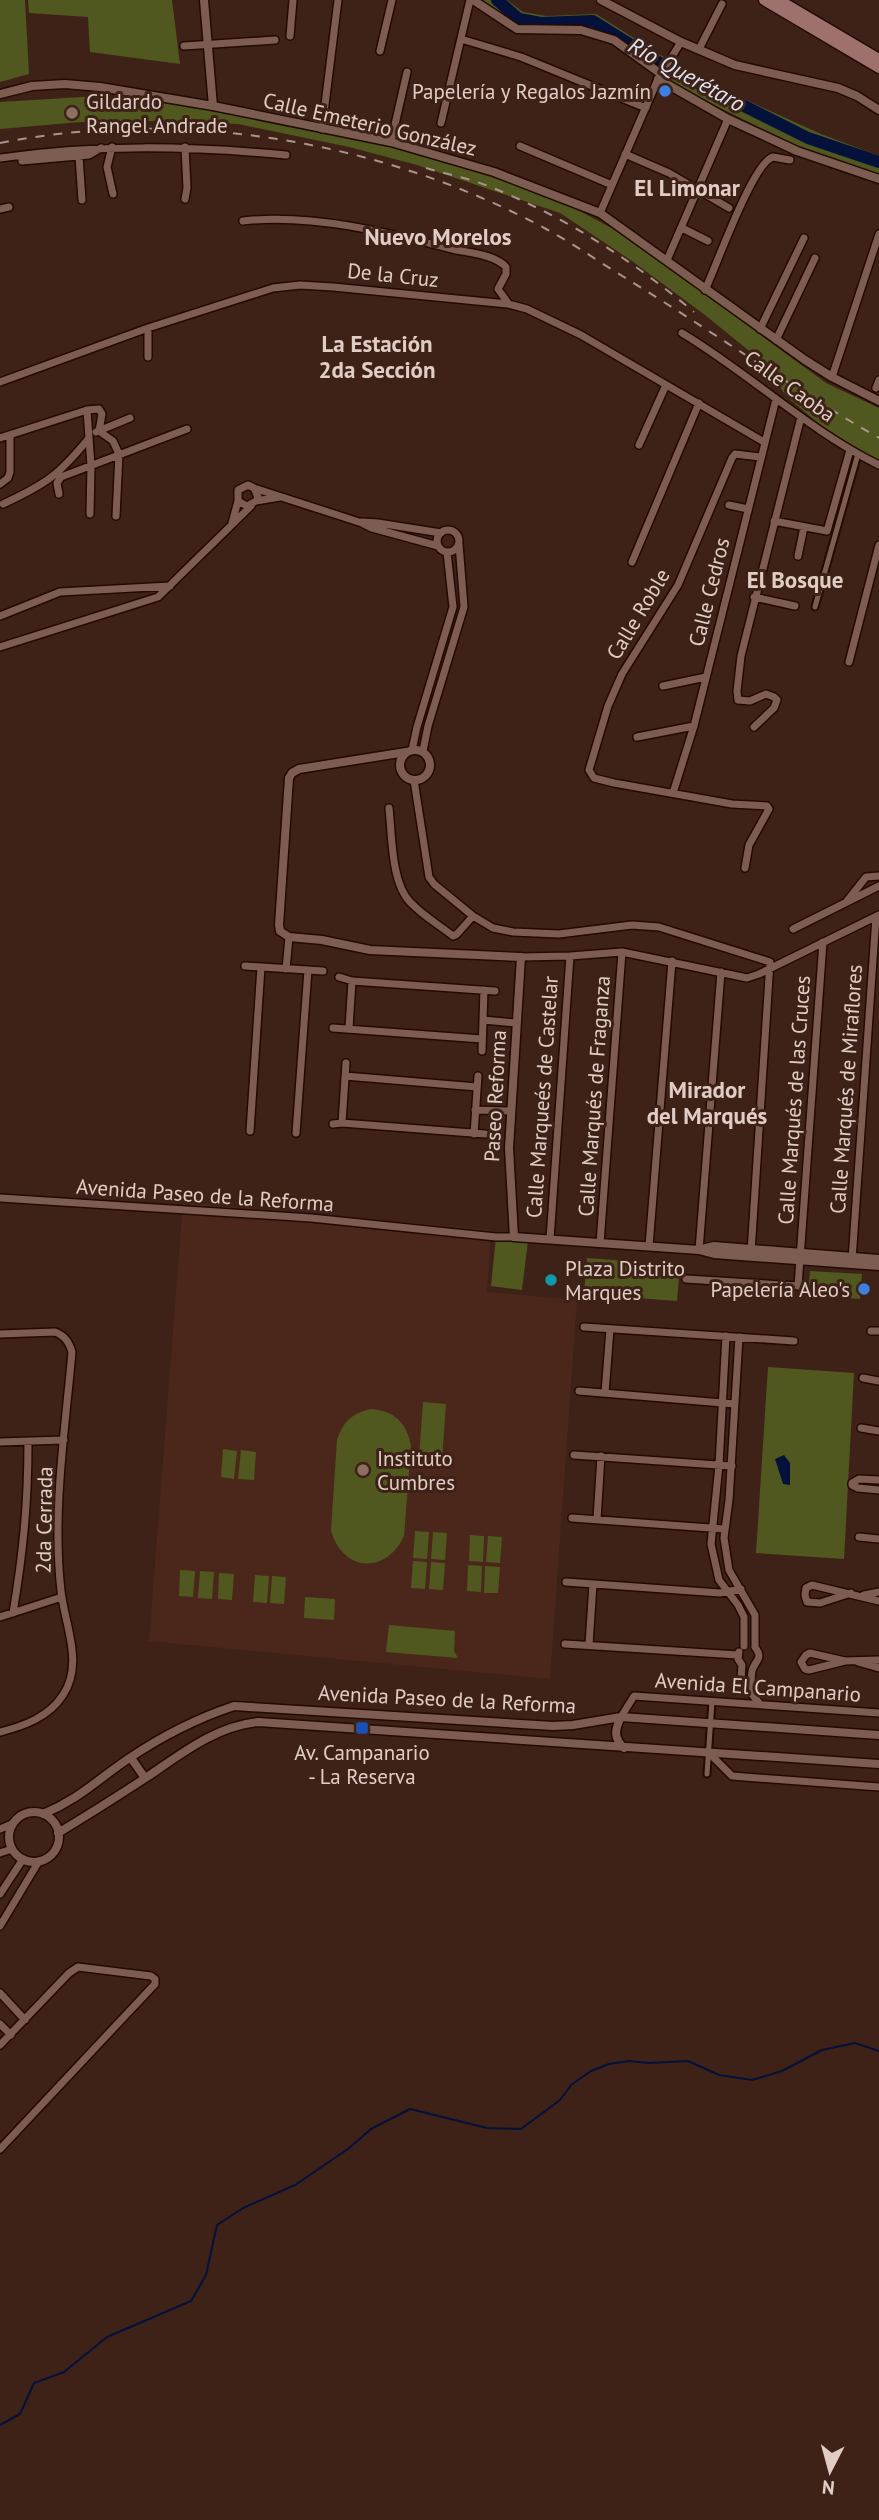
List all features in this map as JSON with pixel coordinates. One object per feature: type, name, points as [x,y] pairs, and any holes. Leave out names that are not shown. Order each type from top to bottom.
[{"type":"main road","points":[[764,0],[879,68]]},
{"type":"main road","points":[[779,0],[879,58]]},
{"type":"street","points":[[204,0],[213,106]]},
{"type":"street","points":[[290,36],[293,0]]},
{"type":"street","points":[[322,129],[338,0]]},
{"type":"street","points":[[380,51],[392,0]]},
{"type":"street","points":[[441,123],[472,0],[517,29],[581,30],[614,40],[728,120],[797,151],[879,179]]},
{"type":"street","points":[[601,0],[681,42],[735,65],[838,88],[858,96],[879,110]]},
{"type":"street","points":[[699,49],[722,4]]},
{"type":"street","points":[[461,38],[521,57],[646,108]]},
{"type":"street","points":[[184,46],[275,40]]},
{"type":"street","points":[[600,213],[661,74],[681,42]]},
{"type":"street","points":[[391,142],[407,72]]},
{"type":"street","name":"Calle Emeterio González","points":[[0,94],[32,86],[100,87],[213,106],[391,142],[494,172],[600,213],[776,340],[832,377],[879,401]]},
{"type":"street","points":[[667,260],[728,120]]},
{"type":"street","points":[[520,146],[611,185]]},
{"type":"street","points":[[22,161],[79,156],[95,153],[101,147]]},
{"type":"street","points":[[0,158],[101,147],[185,148],[286,155]]},
{"type":"street","points":[[112,147],[107,167],[113,194]]},
{"type":"street","points":[[185,148],[185,199]]},
{"type":"street","points":[[625,154],[669,173],[729,208]]},
{"type":"street","points":[[79,156],[82,200]]},
{"type":"street","points":[[705,290],[729,231],[762,164],[773,157],[790,160]]},
{"type":"street","points":[[0,209],[9,207]]},
{"type":"street","points":[[247,220],[321,223],[387,234],[494,259],[506,267],[506,274],[498,289],[508,304]]},
{"type":"street","points":[[682,228],[708,241]]},
{"type":"street","points":[[832,377],[879,234]]},
{"type":"street","points":[[760,329],[804,238]]},
{"type":"street","points":[[776,340],[815,258]]},
{"type":"street","name":"De la Cruz","points":[[0,382],[148,328],[273,288],[300,285],[508,304],[527,309],[581,335],[764,442]]},
{"type":"street","points":[[148,328],[148,357]]},
{"type":"street","name":"Calle Caoba","points":[[682,333],[850,450],[879,465]]},
{"type":"street","points":[[639,445],[666,385]]},
{"type":"street","name":"Calle Cedros","points":[[673,793],[694,726],[776,399]]},
{"type":"street","points":[[632,562],[699,403]]},
{"type":"street","points":[[0,438],[87,410],[99,409],[102,414],[99,431]]},
{"type":"street","points":[[87,410],[91,466],[90,514]]},
{"type":"street","points":[[754,727],[774,708],[777,700],[766,694],[744,702],[738,700],[743,641],[801,417]]},
{"type":"street","points":[[3,504],[45,484],[68,464],[89,436],[130,418]]},
{"type":"street","points":[[59,494],[58,480],[187,429]]},
{"type":"street","points":[[99,431],[113,441],[119,454],[116,516]]},
{"type":"street","points":[[0,484],[8,478],[10,472],[10,435]]},
{"type":"street","points":[[774,521],[823,531],[829,528],[850,450]]},
{"type":"street","name":"Calle Roble","points":[[673,793],[594,778],[589,770],[608,706],[634,654],[678,585],[732,458],[741,453],[760,457]]},
{"type":"street","points":[[815,607],[858,454]]},
{"type":"street","points":[[232,524],[238,501],[237,494],[241,487],[248,485],[372,528],[438,546],[447,552]]},
{"type":"street","points":[[0,647],[158,597],[253,503],[258,496],[254,488]]},
{"type":"street","points":[[238,501],[243,505],[281,496]]},
{"type":"street","points":[[729,505],[748,509]]},
{"type":"street","points":[[362,523],[441,533],[452,531],[459,544],[464,607],[423,751]]},
{"type":"street","points":[[798,556],[804,527]]},
{"type":"street","points":[[438,546],[441,533]]},
{"type":"street","points":[[447,552],[456,549],[459,544]]},
{"type":"street","points":[[849,662],[879,545]]},
{"type":"street","points":[[400,764],[409,751],[453,607],[447,552]]},
{"type":"street","points":[[0,616],[60,592],[171,586]]},
{"type":"street","points":[[132,588],[136,595],[134,606]]},
{"type":"street","points":[[754,597],[795,606]]},
{"type":"street","points":[[663,686],[706,677]]},
{"type":"street","points":[[637,737],[694,726]]},
{"type":"street","points":[[375,758],[400,764],[407,777],[414,780],[422,779],[431,765],[429,757],[423,751],[409,751],[299,769],[292,772],[289,778],[279,925],[280,931],[289,937],[321,940],[370,950],[521,957],[570,957],[622,952],[747,978],[878,916]]},
{"type":"street","points":[[414,780],[429,877],[473,916],[493,928],[513,932],[559,934],[632,925],[659,927],[770,962],[751,1253]]},
{"type":"street","points":[[673,793],[732,804],[769,807],[747,851],[745,868]]},
{"type":"street","points":[[388,808],[397,879],[402,893],[453,936],[473,916]]},
{"type":"street","points":[[847,902],[866,877],[879,876]]},
{"type":"street","points":[[793,929],[879,886]]},
{"type":"street","name":"Calle Marqués de Miraflores","points":[[852,1260],[878,916]]},
{"type":"street","points":[[286,969],[289,937]]},
{"type":"street","name":"Calle Marqués de las Cruces","points":[[800,1257],[823,942]]},
{"type":"street","name":"Calle Marqués de Fraganza","points":[[600,1242],[622,952]]},
{"type":"street","name":"Paseo Reforma","points":[[514,1237],[509,1175],[510,1111],[521,957]]},
{"type":"street","name":"Calle Marqueés de Castelar","points":[[550,1239],[570,957]]},
{"type":"street","points":[[649,1246],[672,961]]},
{"type":"street","points":[[245,966],[323,971]]},
{"type":"street","points":[[250,1131],[261,967]]},
{"type":"street","points":[[296,1133],[308,970]]},
{"type":"street","points":[[699,1250],[721,972]]},
{"type":"street","points":[[339,977],[352,981],[495,991]]},
{"type":"street","points":[[349,1028],[352,981]]},
{"type":"street","points":[[482,1051],[484,990]]},
{"type":"street","points":[[483,1020],[516,1023]]},
{"type":"street","points":[[333,1028],[482,1039]]},
{"type":"street","points":[[342,1123],[346,1063]]},
{"type":"street","points":[[345,1076],[477,1087]]},
{"type":"street","points":[[474,1134],[478,1076]]},
{"type":"street","points":[[475,1110],[510,1111]]},
{"type":"street","points":[[333,1124],[485,1134]]},
{"type":"street","name":"Avenida Paseo de la Reforma","points":[[0,1198],[311,1218],[496,1237],[699,1250],[714,1246],[751,1253],[800,1257],[879,1259]]},
{"type":"street","points":[[687,1279],[798,1286],[800,1257]]},
{"type":"street","name":"Avenida Paseo de la Reforma","points":[[852,1260],[879,1266]]},
{"type":"street","points":[[584,1327],[794,1341]]},
{"type":"street","points":[[605,1393],[610,1329]]},
{"type":"street","name":"2da Cerrada","points":[[0,1334],[55,1332],[63,1336],[72,1352],[57,1525],[62,1597],[73,1646],[73,1668],[64,1695],[47,1712],[26,1725],[0,1732]]},
{"type":"street","points":[[726,1336],[719,1465],[711,1544],[719,1580],[744,1617],[744,1646],[738,1655]]},
{"type":"street","points":[[739,1337],[732,1466],[724,1529],[726,1563],[755,1615],[755,1647],[760,1655],[753,1667],[751,1693],[760,1704]]},
{"type":"street","points":[[863,1378],[879,1381]]},
{"type":"street","points":[[579,1391],[735,1404]]},
{"type":"street","points":[[860,1428],[879,1431]]},
{"type":"street","points":[[0,1442],[64,1440]]},
{"type":"street","points":[[13,1613],[24,1550],[28,1442]]},
{"type":"street","points":[[575,1455],[732,1466]]},
{"type":"street","points":[[597,1520],[601,1456]]},
{"type":"street","points":[[879,1480],[855,1479],[852,1483],[858,1488],[879,1490]]},
{"type":"street","points":[[572,1518],[724,1529]]},
{"type":"street","points":[[859,1537],[879,1539]]},
{"type":"street","points":[[566,1583],[728,1592],[741,1589]]},
{"type":"street","points":[[589,1646],[593,1584]]},
{"type":"street","points":[[851,1593],[813,1603],[807,1602],[805,1595],[806,1588],[813,1585],[864,1595],[879,1601]]},
{"type":"street","points":[[864,1595],[879,1592]]},
{"type":"street","points":[[0,1617],[62,1597]]},
{"type":"street","points":[[565,1644],[738,1655]]},
{"type":"street","points":[[744,1646],[755,1647]]},
{"type":"street","points":[[845,1661],[809,1670],[804,1669],[801,1662],[806,1655],[821,1654],[879,1668]]},
{"type":"street","points":[[821,1654],[822,1668]]},
{"type":"street","points":[[729,1702],[740,1692],[742,1665],[738,1655]]},
{"type":"street","points":[[858,1662],[870,1658],[879,1660]]},
{"type":"street","points":[[742,1665],[753,1667]]},
{"type":"street","points":[[740,1692],[751,1693]]},
{"type":"street","name":"Avenida El Campanario","points":[[621,1717],[634,1696],[879,1713]]},
{"type":"street","points":[[707,1774],[712,1700]]},
{"type":"street","name":"Avenida Paseo de la Reforma","points":[[43,1814],[67,1804],[131,1758],[189,1722],[234,1706],[553,1726],[621,1717],[879,1735]]},
{"type":"street","points":[[337,1727],[338,1712]]},
{"type":"street","points":[[621,1717],[615,1734],[624,1748]]},
{"type":"street","name":"Avenida Paseo de la Reforma","points":[[58,1833],[191,1747],[241,1724],[337,1727],[879,1764]]},
{"type":"street","points":[[708,1752],[732,1776],[879,1787]]},
{"type":"street","points":[[131,1758],[145,1778]]},
{"type":"street","points":[[0,1829],[26,1814],[43,1814],[50,1818],[59,1840],[52,1854],[39,1861],[0,1926]]},
{"type":"street","points":[[12,1824],[9,1841],[12,1849],[23,1859],[39,1861]]},
{"type":"street","points":[[0,1853],[12,1849]]},
{"type":"street","points":[[0,1894],[23,1859]]},
{"type":"street","points":[[0,2045],[69,1973],[78,1967],[151,1976],[155,1979],[155,1984],[0,2149]]},
{"type":"street","points":[[2,1999],[25,2020]]},
{"type":"street","points":[[0,2024],[11,2035]]},
{"type":"shaded area","name":"Instituto Cumbres","points":[[183,1202],[491,1230],[487,1292],[577,1300],[550,1679],[149,1641]]},
{"type":"green space","points":[[0,0],[25,0],[29,74],[0,82]]},
{"type":"green space","points":[[28,0],[172,0],[180,64],[90,52],[88,17],[29,13]]},
{"type":"green space","points":[[482,0],[507,0],[523,12],[546,16],[596,14],[697,78],[821,134],[879,156],[879,175],[808,151],[663,80],[604,35],[514,25]]},
{"type":"green space","points":[[99,96],[149,99],[337,133],[496,176],[567,204],[626,236],[826,383],[879,408],[879,460],[844,445],[786,396],[764,363],[632,261],[560,213],[417,165],[349,147],[238,124],[81,122],[0,129],[0,102]]},
{"type":"green space","points":[[496,1237],[528,1241],[522,1290],[491,1286]]},
{"type":"green space","points":[[587,1258],[680,1265],[677,1301],[584,1294]]},
{"type":"green space","points":[[810,1271],[862,1274],[860,1299],[808,1295]]},
{"type":"green space","points":[[768,1367],[854,1373],[844,1559],[756,1553]]},
{"type":"green space","points":[[423,1402],[446,1404],[442,1460],[419,1458]]},
{"type":"green space","points":[[371,1409],[386,1412],[398,1419],[406,1430],[411,1446],[404,1536],[387,1557],[365,1563],[354,1561],[345,1554],[331,1530],[337,1440],[349,1419]]},
{"type":"green space","points":[[223,1449],[237,1451],[234,1479],[221,1477]]},
{"type":"green space","points":[[241,1450],[256,1452],[254,1480],[238,1479]]},
{"type":"green space","points":[[415,1531],[429,1532],[427,1559],[413,1558]]},
{"type":"green space","points":[[433,1532],[447,1533],[445,1560],[431,1559]]},
{"type":"green space","points":[[470,1535],[484,1536],[483,1562],[469,1561]]},
{"type":"green space","points":[[488,1536],[502,1537],[500,1563],[486,1562]]},
{"type":"green space","points":[[413,1561],[427,1562],[425,1589],[411,1588]]},
{"type":"green space","points":[[431,1562],[445,1563],[443,1590],[429,1589]]},
{"type":"green space","points":[[468,1565],[482,1566],[481,1592],[467,1591]]},
{"type":"green space","points":[[485,1566],[500,1567],[498,1593],[484,1593]]},
{"type":"green space","points":[[180,1570],[195,1571],[193,1597],[179,1596]]},
{"type":"green space","points":[[200,1571],[214,1572],[212,1599],[198,1598]]},
{"type":"green space","points":[[219,1573],[234,1574],[232,1600],[218,1599]]},
{"type":"green space","points":[[255,1575],[269,1576],[267,1603],[253,1602]]},
{"type":"green space","points":[[272,1576],[286,1577],[284,1604],[270,1603]]},
{"type":"green space","points":[[305,1597],[335,1599],[334,1620],[304,1618]]},
{"type":"green space","points":[[389,1625],[455,1631],[454,1651],[458,1658],[386,1652]]},
{"type":"water","points":[[784,1455],[790,1463],[790,1485],[783,1484],[775,1459]]},
{"type":"waterway","name":"Río Querétaro","points":[[497,0],[519,19],[541,23],[593,21],[668,68],[808,138],[879,162]]},
{"type":"waterway","points":[[0,2425],[20,2414],[34,2383],[64,2372],[107,2337],[191,2301],[206,2275],[217,2225],[243,2208],[295,2185],[348,2149],[371,2129],[410,2109],[487,2128],[521,2129],[560,2100],[571,2085],[591,2071],[609,2064],[629,2061],[688,2061],[719,2075],[752,2080],[782,2071],[822,2050],[855,2043],[879,2051]]},
{"type":"railway","points":[[0,143],[69,133],[140,129],[211,131],[281,140],[351,154],[419,174],[485,199],[558,235],[879,438]]},
{"type":"railway","points":[[426,168],[488,186],[544,211],[622,257],[694,312]]},
{"type":"place","name":"Papelería y Regalos Jazmín","points":[[665,91]]},
{"type":"place","name":"Gildardo Rangel Andrade","points":[[72,113]]},
{"type":"place","name":"Plaza Distrito Marques","points":[[551,1280]]},
{"type":"place","name":"Papelería Aleo's","points":[[864,1289]]},
{"type":"place","name":"Instituto Cumbres","points":[[363,1470]]},
{"type":"place","name":"Av. Campanario - La Reserva","points":[[362,1728]]},
{"type":"district","name":"El Limonar","points":[[687,187]]},
{"type":"district","name":"Nuevo Morelos","points":[[438,236]]},
{"type":"district","name":"La Estación 2da Sección","points":[[377,356]]},
{"type":"district","name":"El Bosque","points":[[795,579]]},
{"type":"district","name":"Mirador del Marqués","points":[[707,1102]]}]
